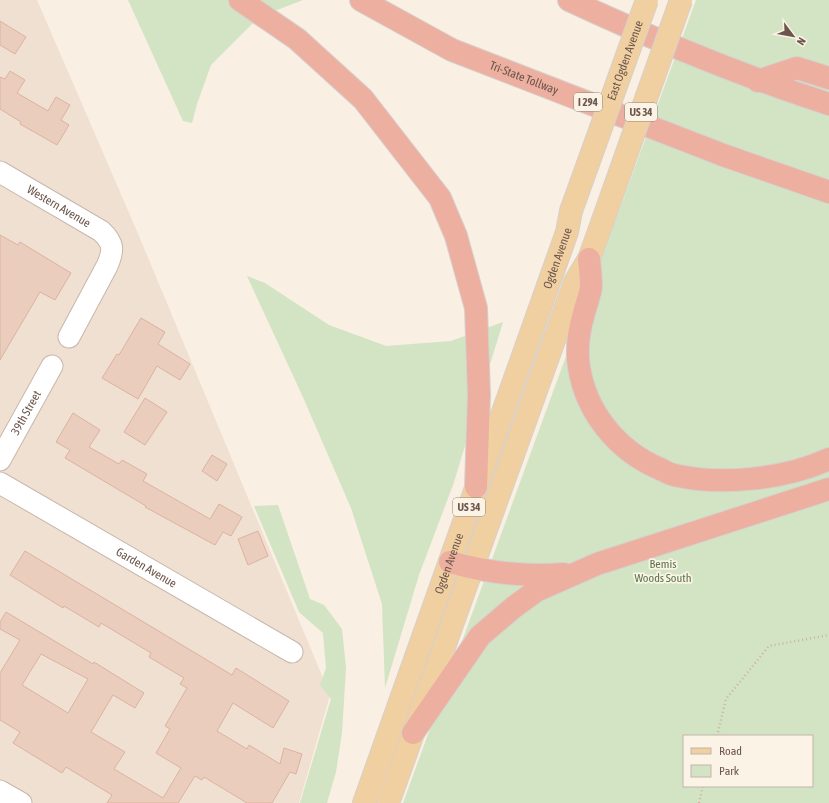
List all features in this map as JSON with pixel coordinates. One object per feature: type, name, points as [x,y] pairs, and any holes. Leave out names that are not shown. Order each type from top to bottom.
[{"type":"highway","points":[[240,0],[297,39],[363,99],[440,198],[456,236],[476,308],[479,395],[476,487]]},
{"type":"highway","name":"Tri-State Tollway","points":[[360,0],[452,50],[724,155],[829,192]]},
{"type":"highway","points":[[569,0],[591,7],[758,81],[829,104]]},
{"type":"highway","points":[[758,81],[797,68],[829,78]]},
{"type":"highway","points":[[724,155],[829,200]]},
{"type":"highway","points":[[589,260],[591,288],[582,320],[578,344],[579,367],[592,408],[608,431],[623,446],[645,462],[673,475],[704,479],[732,479],[780,475],[829,459]]},
{"type":"highway","points":[[413,733],[480,636],[514,607],[536,591],[577,572],[660,543],[829,489]]},
{"type":"highway","points":[[450,562],[471,568],[515,575],[577,572]]},
{"type":"main road","name":"East Ogden Avenue","points":[[571,211],[647,0]]},
{"type":"main road","name":"Ogden Avenue","points":[[388,803],[471,568],[575,282],[589,260],[681,0]]},
{"type":"main road","name":"Ogden Avenue","points":[[364,803],[567,232],[571,211]]},
{"type":"street","name":"Western Avenue","points":[[0,172],[101,231],[108,237],[112,246],[111,256],[107,266],[69,337]]},
{"type":"street","name":"39th Street","points":[[0,460],[52,366]]},
{"type":"street","name":"Garden Avenue","points":[[0,483],[292,652]]},
{"type":"street","points":[[0,791],[21,803]]},
{"type":"path","points":[[716,735],[726,699],[769,646],[829,635]]},
{"type":"path","points":[[699,803],[703,787]]},
{"type":"shaded area","points":[[0,0],[37,0],[139,236],[330,695],[299,803],[0,803]]},
{"type":"green space","points":[[128,0],[303,0],[259,17],[211,65],[192,123],[183,121]]},
{"type":"green space","name":"Bemis Woods South","points":[[696,0],[829,0],[829,803],[403,803]]},
{"type":"green space","points":[[247,276],[265,283],[329,325],[386,346],[451,341],[503,322],[453,485],[419,575],[385,688],[382,604],[351,508],[302,395]]},
{"type":"green space","points":[[278,505],[310,599],[324,605],[342,629],[346,668],[342,733],[336,772],[327,803],[300,803],[331,699],[320,685],[326,668],[323,633],[299,612],[254,506]]},
{"type":"building","points":[[0,21],[26,37],[15,54],[0,45]]},
{"type":"building","points":[[10,71],[25,80],[17,93],[48,111],[56,97],[70,105],[61,120],[69,125],[57,145],[20,124],[21,122],[0,109],[0,77],[5,79]]},
{"type":"building","points":[[0,235],[18,245],[20,242],[71,273],[55,300],[40,292],[0,360]]},
{"type":"building","points":[[141,318],[165,332],[158,344],[190,364],[180,380],[157,366],[138,399],[102,378],[117,354],[119,355]]},
{"type":"building","points":[[145,398],[167,412],[145,445],[124,432]]},
{"type":"building","points":[[73,413],[100,430],[89,447],[119,464],[122,460],[147,474],[143,481],[210,519],[219,504],[242,517],[231,536],[223,532],[215,545],[145,507],[146,506],[65,458],[70,450],[56,442]]},
{"type":"building","points":[[212,455],[227,464],[217,481],[202,471]]},
{"type":"building","points":[[258,531],[268,556],[248,565],[238,539]]},
{"type":"building","points":[[25,551],[232,675],[236,668],[289,701],[273,728],[233,703],[217,731],[247,749],[249,745],[280,764],[284,748],[302,754],[296,774],[290,772],[272,803],[247,803],[204,777],[202,780],[195,776],[178,803],[107,803],[112,795],[66,767],[62,773],[13,743],[20,732],[0,720],[0,673],[20,640],[0,629],[0,622],[6,612],[93,664],[94,662],[144,693],[135,708],[113,695],[91,732],[125,752],[114,769],[163,798],[181,768],[156,753],[170,729],[165,726],[187,688],[180,684],[184,678],[149,657],[151,653],[101,623],[99,627],[64,606],[63,608],[10,575]],"holes":[[[41,654],[88,679],[68,713],[22,685]]]}]
